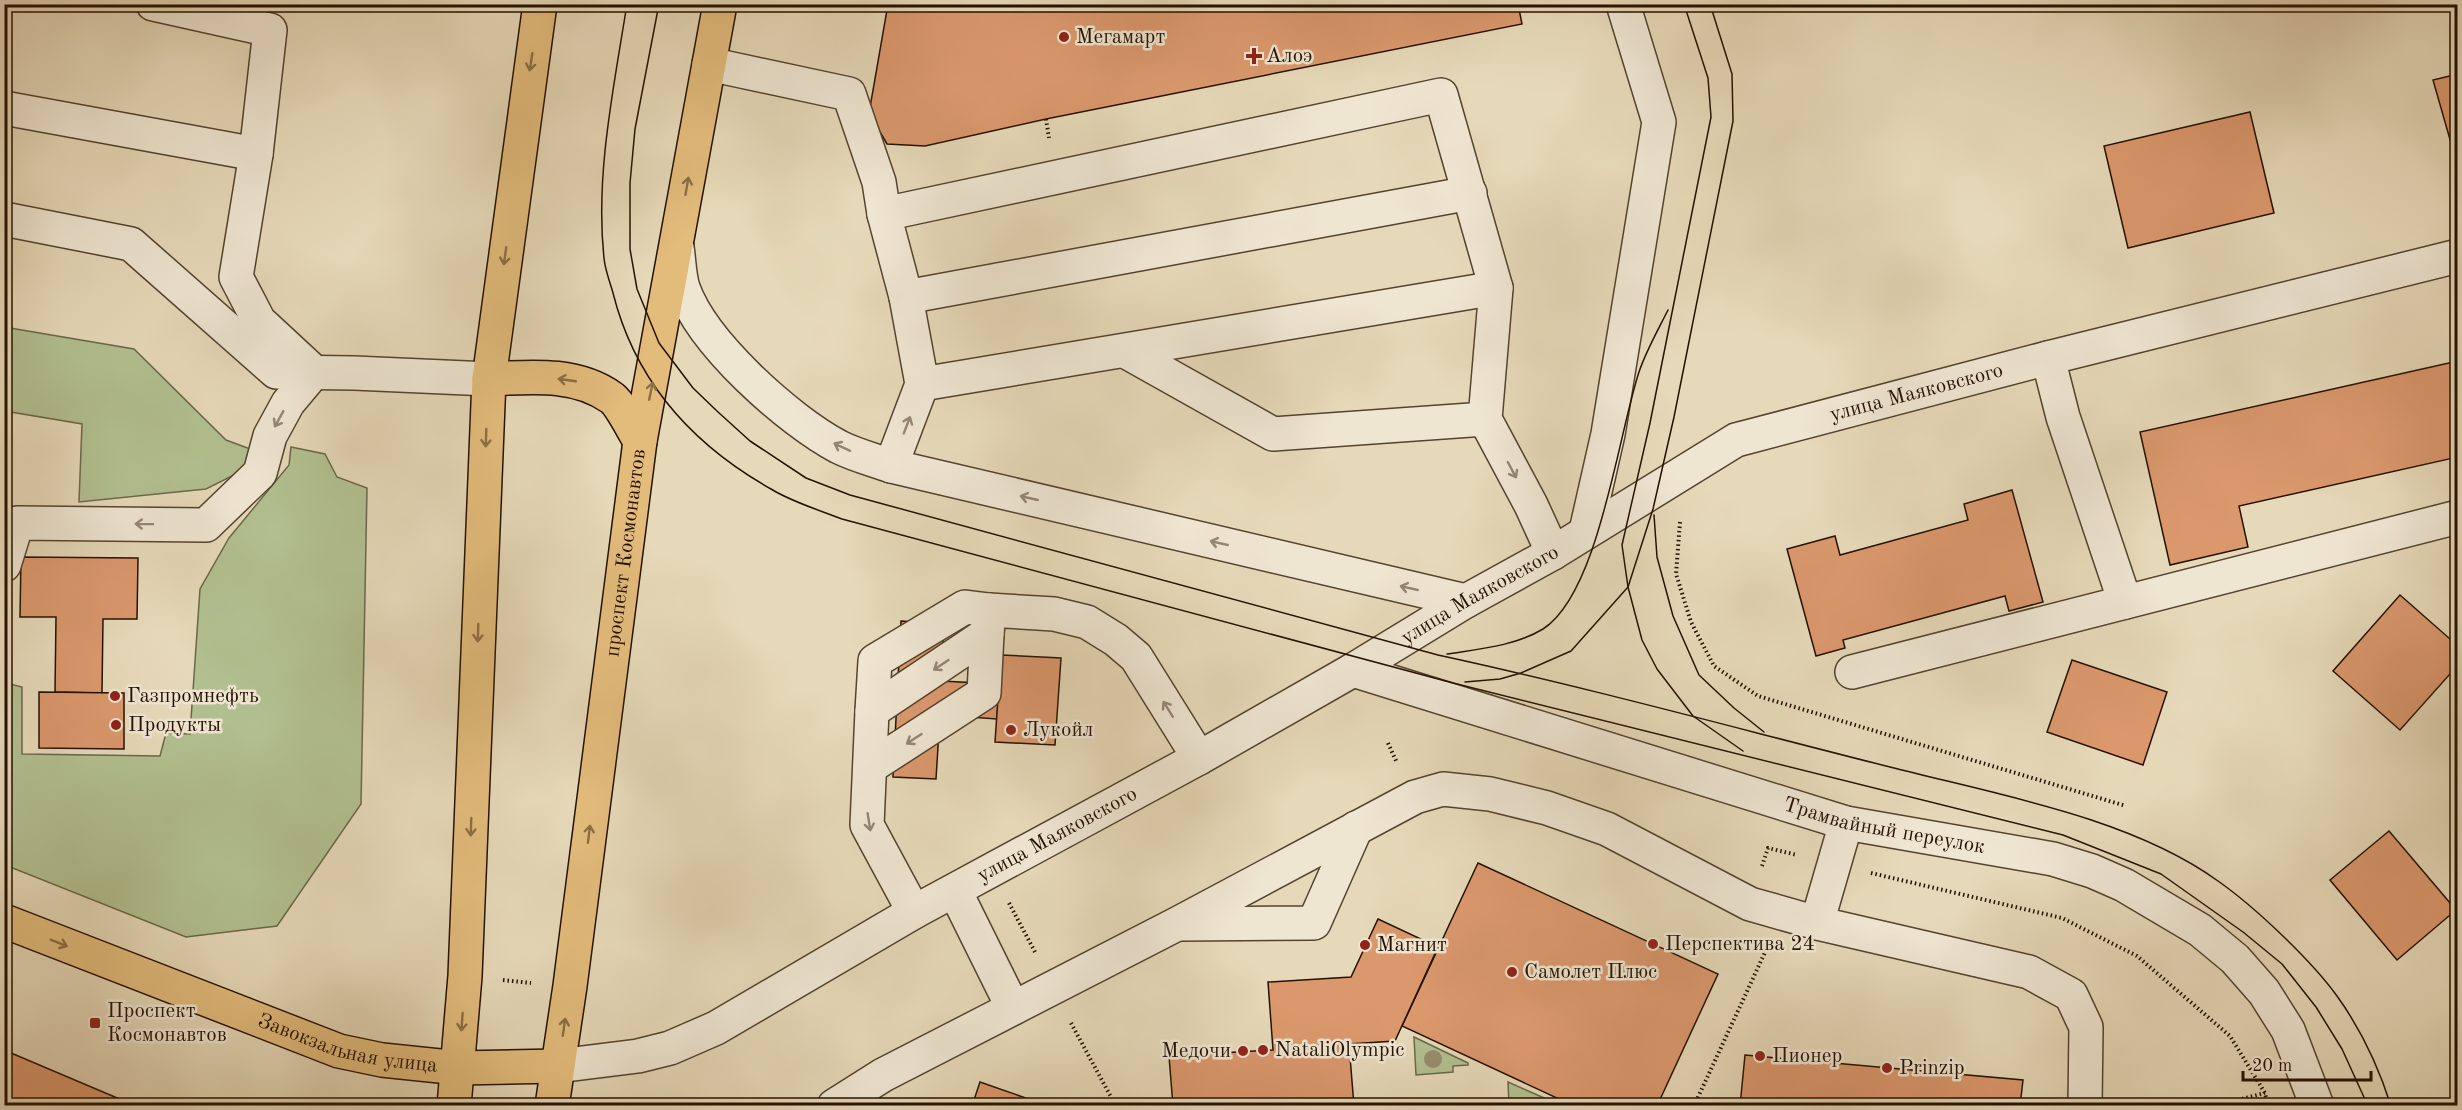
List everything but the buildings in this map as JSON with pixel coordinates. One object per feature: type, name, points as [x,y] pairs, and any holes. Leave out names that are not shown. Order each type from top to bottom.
[{"type":"main road","points":[[454,1106],[459,1068],[465,964],[489,379],[540,4]]},
{"type":"main road","name":"проспект Космонавтов","points":[[552,1106],[640,441],[720,4]]},
{"type":"main road","points":[[489,379],[531,377],[574,380],[613,399],[640,441]]},
{"type":"main road","name":"Завокзальная улица","points":[[4,921],[339,1051],[382,1060],[459,1068],[558,1066]]},
{"type":"street","points":[[153,4],[270,30],[256,154],[236,277],[259,321],[314,372]]},
{"type":"street","points":[[1586,531],[1608,434],[1659,122],[1623,4]]},
{"type":"street","points":[[709,64],[849,94],[879,182],[884,214],[906,297],[922,384],[891,466]]},
{"type":"street","points":[[884,214],[1441,95],[1496,288],[1485,419],[1531,505],[1553,553]]},
{"type":"street","points":[[4,108],[256,154]]},
{"type":"street","points":[[906,297],[1470,193]]},
{"type":"street","points":[[4,219],[131,244],[276,372],[489,379]]},
{"type":"street","points":[[676,243],[682,286],[691,306],[721,347],[786,411],[841,448],[891,466],[1466,601]]},
{"type":"street","name":"улица Маяковского","points":[[558,1066],[638,1056],[670,1048],[716,1028],[914,912],[1199,758],[1353,670],[1466,601],[1553,553],[1736,440],[2048,358],[2457,256]]},
{"type":"street","points":[[922,384],[1496,288]]},
{"type":"street","points":[[1125,351],[1273,434],[1485,419]]},
{"type":"street","points":[[2048,358],[2063,417],[2125,602]]},
{"type":"street","points":[[4,566],[17,523],[206,525],[260,473],[270,436],[288,403],[314,372]]},
{"type":"street","points":[[1852,672],[2457,517]]},
{"type":"street","points":[[914,912],[867,825],[875,661],[965,607],[988,622],[1054,614],[1087,622],[1116,640],[1136,657],[1199,758]]},
{"type":"street","points":[[870,767],[984,693],[988,622]]},
{"type":"street","name":"Трамвайный переулок","points":[[1353,670],[1846,823],[2053,859],[2113,880],[2200,930],[2235,959],[2264,992],[2288,1030],[2317,1106]]},
{"type":"street","points":[[834,1106],[883,1075],[1177,924],[1415,797],[1443,789],[1491,794],[1547,808],[1607,829],[1750,904],[1817,923],[2029,972],[2071,995],[2086,1027],[2085,1106]]},
{"type":"street","points":[[1817,923],[1846,823]]},
{"type":"street","points":[[1177,924],[1314,922],[1356,828]]},
{"type":"street","points":[[955,891],[1013,1008]]},
{"type":"path","points":[[1694,1106],[1770,942]]},
{"type":"path","points":[[501,980],[538,984]]},
{"type":"path","points":[[2231,1106],[2238,1100],[2265,1093]]},
{"type":"green space","points":[[4,327],[134,349],[226,440],[253,450],[246,469],[206,489],[79,502],[82,424],[5,411]]},
{"type":"green space","points":[[291,447],[325,454],[337,477],[367,488],[361,804],[277,926],[186,937],[5,865],[5,688],[10,684],[22,687],[22,754],[160,756],[166,733],[190,734],[200,589],[229,538],[289,465]]},
{"type":"green space","points":[[1414,1037],[1468,1065],[1453,1066],[1453,1072],[1416,1075]]},
{"type":"green space","points":[[1508,1082],[1560,1105],[1509,1105]]},
{"type":"tram line","points":[[627,4],[604,163],[602,227],[606,271],[623,325],[636,355],[652,382],[671,408],[693,431],[743,472],[788,498],[842,519],[1453,683],[2063,835],[2161,874],[2243,932],[2282,964],[2316,1007],[2342,1049],[2368,1106]]},
{"type":"tram line","points":[[659,4],[635,129],[630,183],[630,249],[637,289],[659,343],[693,388],[750,441],[806,478],[850,495],[1438,655],[1608,695],[2016,798],[2103,824],[2144,840],[2183,859],[2233,892],[2313,966],[2337,996],[2361,1035],[2381,1077],[2391,1106]]},
{"type":"tram line","points":[[1684,4],[1708,78],[1711,117],[1650,423],[1622,545],[1628,587],[1642,640],[1657,669],[1693,716],[1743,751]]},
{"type":"tram line","points":[[1465,682],[1500,679],[1521,673],[1571,651],[1628,587],[1653,509],[1674,417],[1733,121],[1732,74],[1710,4]]},
{"type":"tram line","points":[[1447,654],[1496,646],[1532,635],[1543,629],[1562,610],[1579,583],[1592,548],[1604,511],[1639,372],[1668,310]]},
{"type":"tram line","points":[[1654,515],[1657,557],[1673,616],[1699,675],[1764,732]]},
{"type":"place","name":"Мегамарт","points":[[1064,37]]},
{"type":"place","name":"Алоэ","points":[[1254,56]]},
{"type":"place","name":"Газпромнефть","points":[[115,696]]},
{"type":"place","name":"Продукты","points":[[116,725]]},
{"type":"place","name":"Лукойл","points":[[1011,730]]},
{"type":"place","name":"Перспектива 24","points":[[1653,944]]},
{"type":"place","name":"Магнит","points":[[1365,945]]},
{"type":"place","name":"Самолет Плюс","points":[[1512,972]]},
{"type":"place","name":"Проспект Космонавтов","points":[[95,1023]]},
{"type":"place","name":"NataliOlympic","points":[[1263,1050]]},
{"type":"place","name":"Медочи","points":[[1243,1051]]},
{"type":"place","name":"Пионер","points":[[1760,1056]]},
{"type":"place","name":"Prinzip","points":[[1887,1068]]}]
